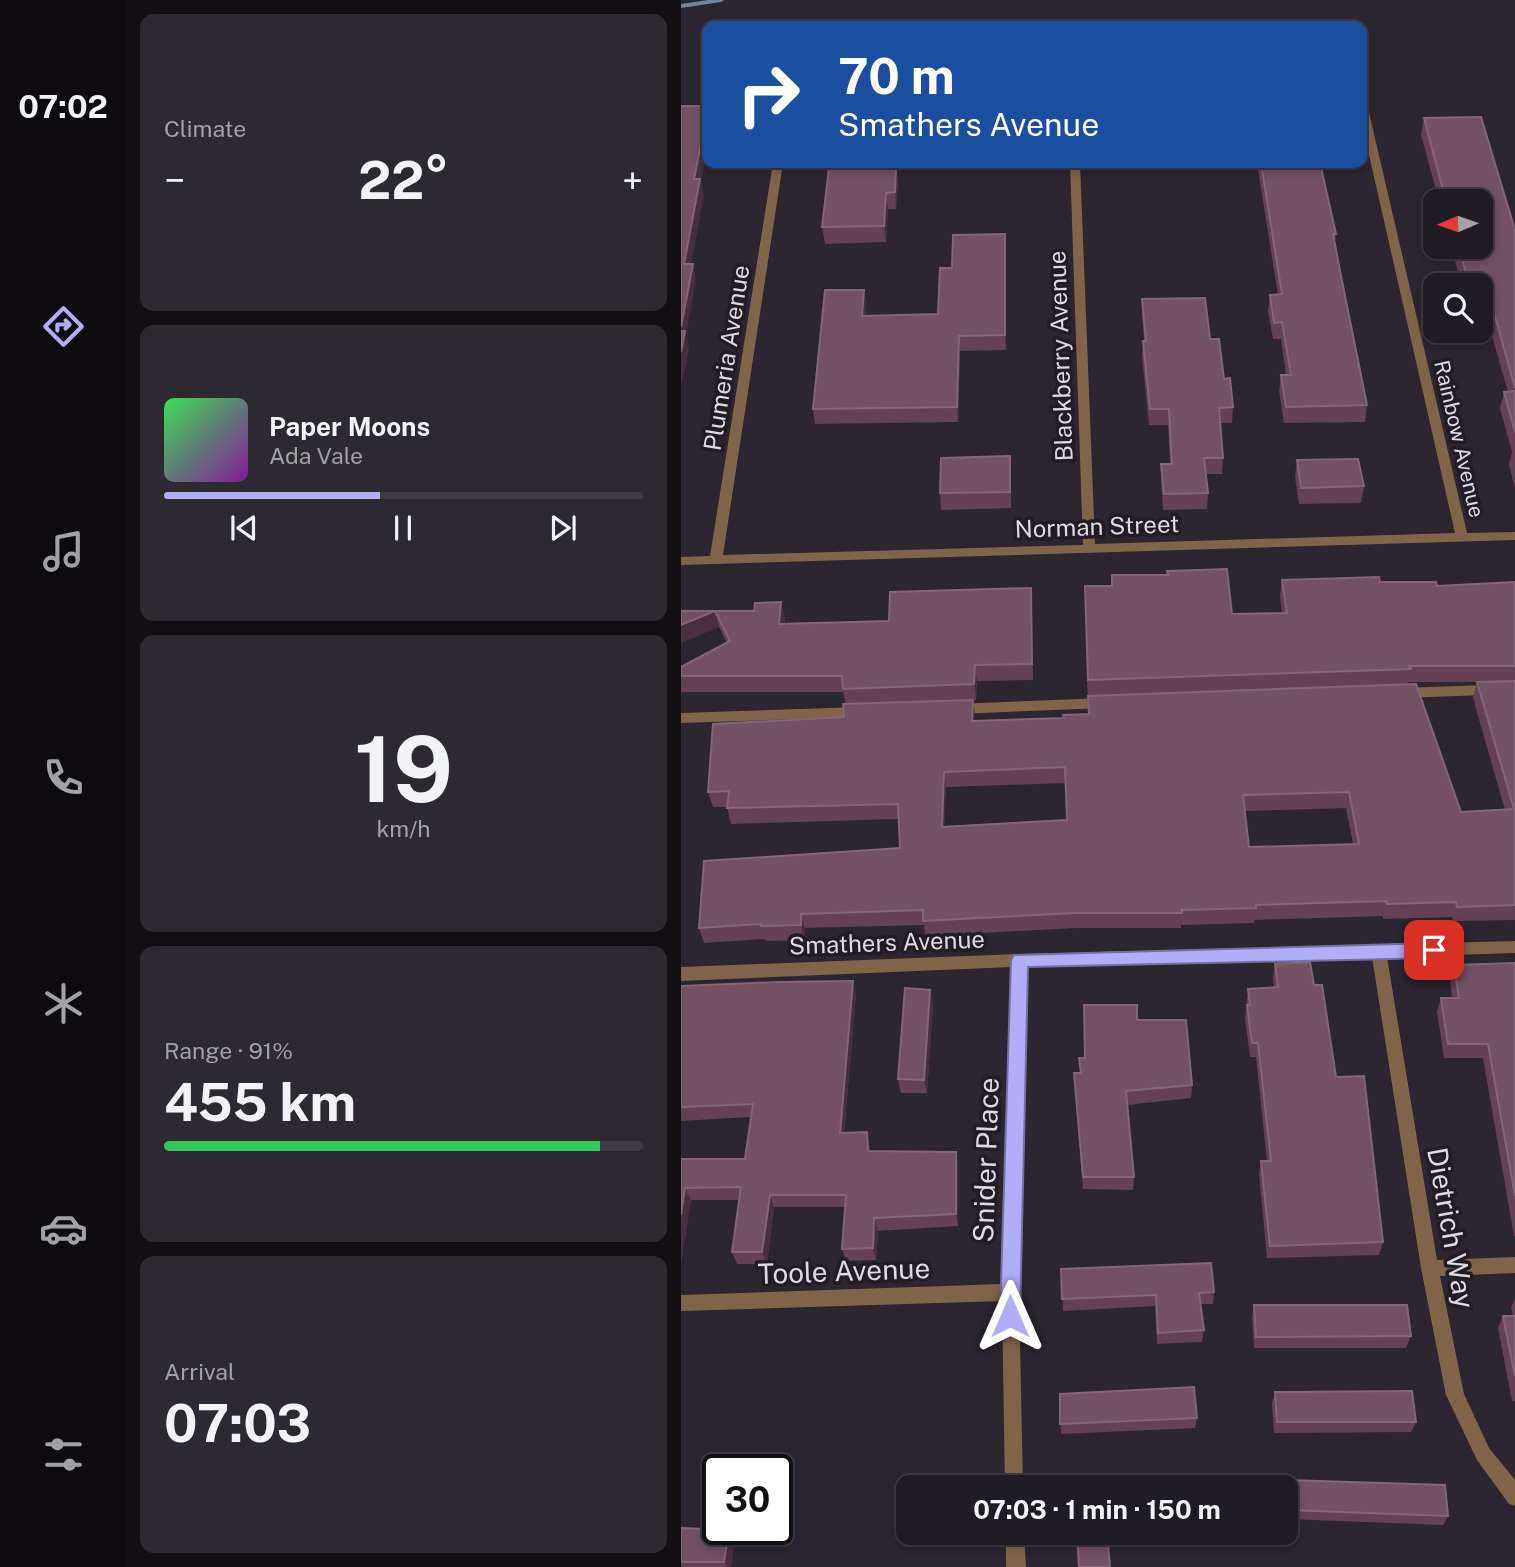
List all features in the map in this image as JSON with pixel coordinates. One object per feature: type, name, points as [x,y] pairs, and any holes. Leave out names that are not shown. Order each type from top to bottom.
[{"type":"street","name":"Rainbow Avenue","points":[[1367,126],[1462,537]]},
{"type":"street","name":"Plumeria Avenue","points":[[717,560],[777,168]]},
{"type":"street","name":"Blackberry Avenue","points":[[1075,168],[1089,548]]},
{"type":"street","name":"Norman Street","points":[[681,561],[1515,536]]},
{"type":"street","points":[[1390,693],[1515,689]]},
{"type":"street","points":[[945,709],[1126,703]]},
{"type":"street","points":[[681,718],[876,712]]},
{"type":"street","name":"Smathers Avenue","points":[[681,974],[1020,960],[1379,953],[1515,947]]},
{"type":"street","name":"Dietrich Way","points":[[1379,953],[1430,1268],[1455,1395],[1483,1454],[1515,1497]]},
{"type":"street","name":"Snider Place","points":[[1014,1475],[1010,1292],[1020,960]]},
{"type":"street","points":[[1430,1268],[1515,1265]]},
{"type":"street","name":"Toole Avenue","points":[[681,1303],[1010,1292]]},
{"type":"street","points":[[1015,1545],[1015,1567]]},
{"type":"building","points":[[681,106],[702,106],[702,139],[694,179],[700,179],[684,264],[693,264],[681,327]]},
{"type":"building","points":[[1481,117],[1515,230],[1515,388],[1493,309],[1493,273],[1466,273],[1462,259],[1493,259],[1493,189],[1443,189],[1424,118]]},
{"type":"building","points":[[829,168],[896,168],[895,192],[886,193],[884,226],[822,227]]},
{"type":"building","points":[[1262,168],[1321,168],[1367,405],[1286,407],[1281,375],[1291,375],[1282,322],[1274,323],[1270,295],[1282,294]]},
{"type":"building","points":[[1005,234],[1005,335],[959,336],[957,407],[813,409],[825,290],[864,290],[862,316],[938,314],[940,268],[952,268],[953,235]]},
{"type":"building","points":[[1205,298],[1210,339],[1219,339],[1224,379],[1230,378],[1233,407],[1219,408],[1223,458],[1204,458],[1208,493],[1164,494],[1161,464],[1172,464],[1169,409],[1150,409],[1142,299]]},
{"type":"building","points":[[681,331],[685,331],[681,352]]},
{"type":"building","points":[[1515,391],[1515,432],[1504,392]]},
{"type":"building","points":[[1010,456],[1010,492],[940,493],[941,458]]},
{"type":"building","points":[[1358,459],[1364,486],[1301,488],[1297,460]]},
{"type":"building","points":[[1227,569],[1232,614],[1287,613],[1282,580],[1379,577],[1380,582],[1436,582],[1437,586],[1515,582],[1515,666],[1409,666],[1411,669],[1088,680],[1085,586],[1112,586],[1112,575],[1168,575],[1167,571]]},
{"type":"building","points":[[1031,588],[1032,664],[975,665],[974,684],[843,689],[842,676],[681,676],[681,667],[730,641],[715,611],[754,611],[755,603],[781,602],[779,624],[889,621],[890,592]]},
{"type":"building","points":[[681,611],[715,611],[681,625]]},
{"type":"building","points":[[1515,681],[1515,905],[1457,907],[1456,902],[1387,904],[1386,901],[1256,905],[1256,908],[1182,910],[1182,913],[1075,913],[923,921],[923,910],[801,914],[801,925],[761,924],[699,928],[704,861],[900,848],[898,804],[727,808],[729,791],[708,792],[713,724],[844,717],[843,704],[973,700],[972,721],[1064,718],[1063,715],[1089,714],[1088,696],[1416,684],[1461,812],[1514,809],[1477,682]],"holes":[[[1065,767],[1067,820],[942,827],[944,772]],[[1349,792],[1359,844],[1249,847],[1243,795]]]},
{"type":"building","points":[[1310,962],[1314,985],[1322,985],[1336,1077],[1364,1076],[1383,1242],[1270,1246],[1261,1161],[1271,1161],[1258,1043],[1252,1043],[1247,1005],[1250,1005],[1248,989],[1278,987],[1275,964]]},
{"type":"building","points":[[1515,963],[1515,1196],[1488,1044],[1448,1044],[1441,998],[1459,998],[1454,965]]},
{"type":"building","points":[[853,981],[840,1133],[867,1132],[868,1151],[956,1152],[956,1214],[874,1218],[873,1248],[842,1249],[846,1195],[770,1195],[762,1252],[732,1252],[741,1187],[685,1188],[681,1215],[681,1159],[745,1159],[753,1104],[681,1107],[681,986]]},
{"type":"building","points":[[905,988],[930,990],[924,1080],[898,1079]]},
{"type":"building","points":[[1084,1005],[1137,1005],[1137,1020],[1186,1020],[1192,1085],[1126,1091],[1134,1177],[1083,1177],[1074,1073],[1081,1073],[1079,1058],[1085,1058]]},
{"type":"building","points":[[1211,1263],[1214,1292],[1199,1293],[1204,1330],[1158,1333],[1156,1295],[1062,1299],[1061,1269]]},
{"type":"building","points":[[1254,1305],[1407,1305],[1411,1336],[1256,1337]]},
{"type":"building","points":[[1503,1316],[1515,1316],[1515,1376]]},
{"type":"building","points":[[1194,1387],[1197,1418],[1060,1424],[1060,1394]]},
{"type":"building","points":[[1412,1391],[1416,1422],[1277,1422],[1275,1392]]},
{"type":"building","points":[[1298,1480],[1445,1485],[1448,1516],[1298,1510]]},
{"type":"building","points":[[681,1528],[702,1529],[702,1545],[727,1545],[724,1562],[681,1562]]},
{"type":"building","points":[[1078,1545],[1108,1545],[1110,1567],[1079,1567]]},
{"type":"waterway","points":[[681,6],[721,0]]},
{"type":"route","points":[[1010,1316],[1020,960],[1434,950]]}]
